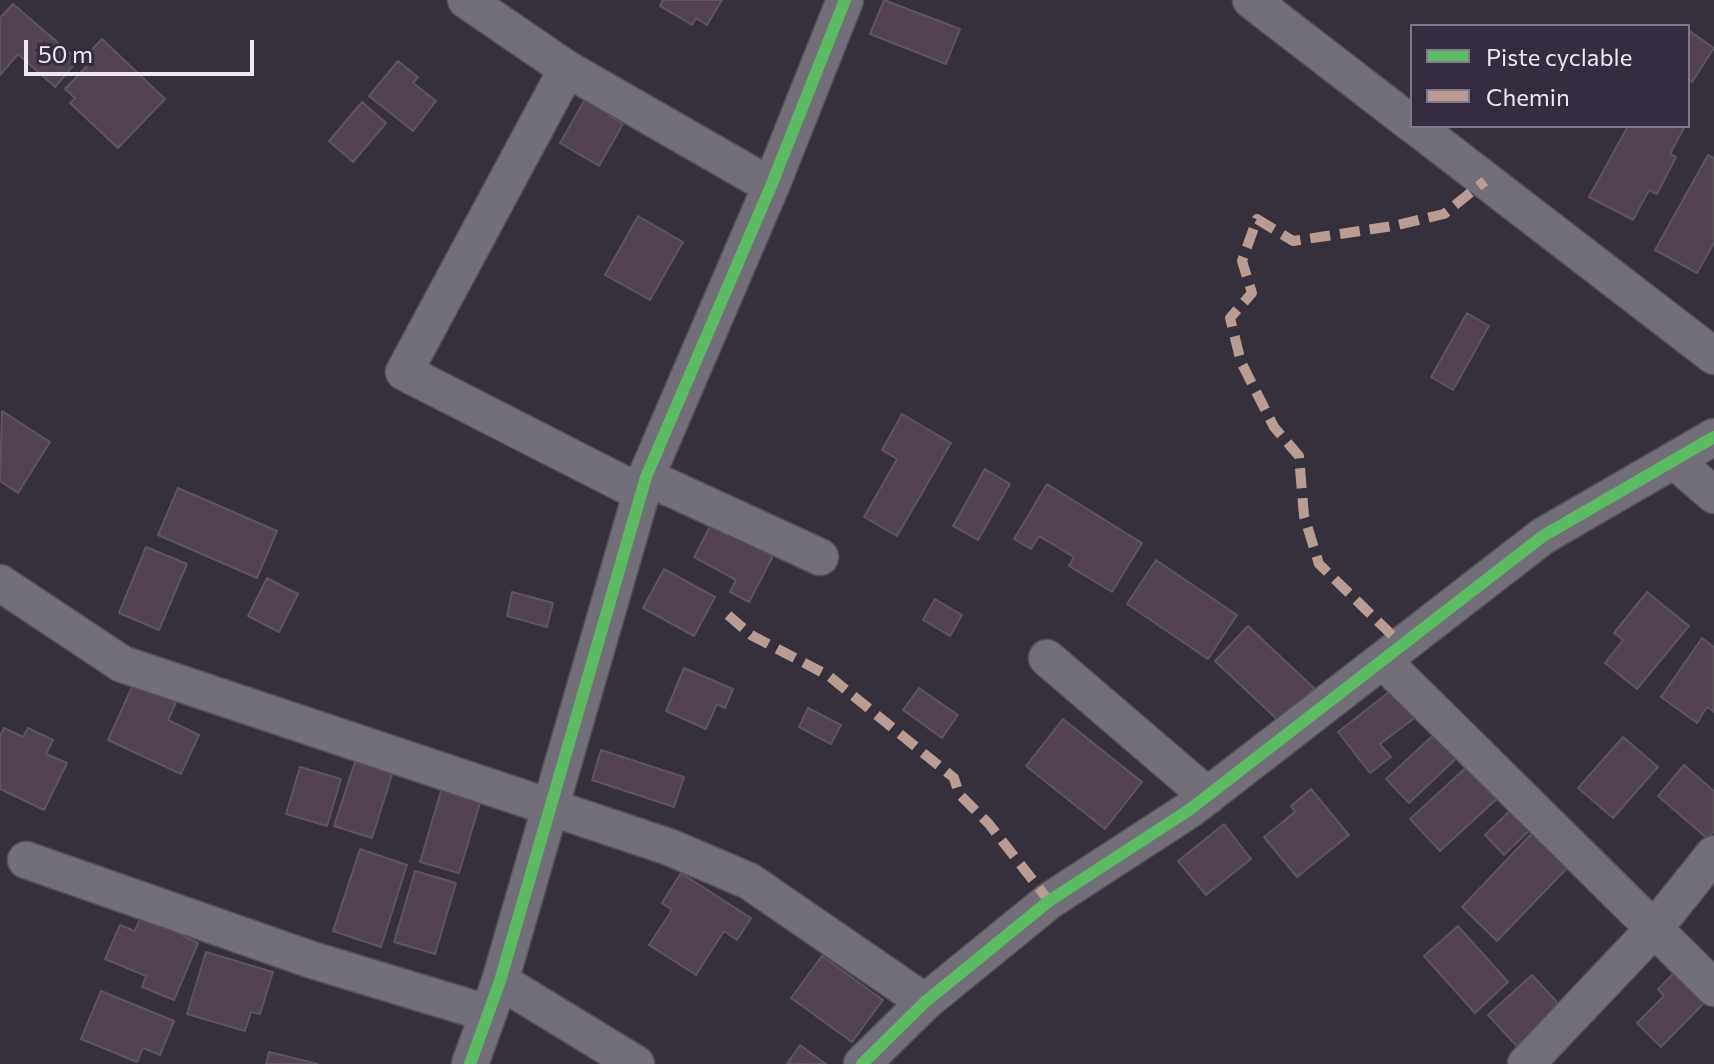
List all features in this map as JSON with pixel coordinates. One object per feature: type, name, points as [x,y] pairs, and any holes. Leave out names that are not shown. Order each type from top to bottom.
[{"type":"street","points":[[466,0],[567,69],[771,186]]},
{"type":"street","points":[[470,1064],[493,997],[643,485],[771,186],[845,0]]},
{"type":"street","points":[[1251,0],[1410,123]]},
{"type":"street","points":[[567,69],[404,372],[643,485],[820,557]]},
{"type":"street","points":[[1417,128],[1714,356]]},
{"type":"street","points":[[862,1064],[925,1002],[1049,901],[1208,796],[1543,536],[1676,462],[1714,437]]},
{"type":"street","points":[[1676,462],[1714,495]]},
{"type":"street","points":[[0,583],[122,664],[669,847],[749,881],[925,1002]]},
{"type":"street","points":[[1047,658],[1208,796]]},
{"type":"street","points":[[1383,661],[1714,988]]},
{"type":"street","points":[[1526,1064],[1653,930],[1714,854]]},
{"type":"street","points":[[26,860],[312,960],[493,997],[636,1064]]},
{"type":"building","points":[[663,0],[722,0],[707,25],[696,18],[692,25],[660,6]]},
{"type":"building","points":[[884,0],[960,29],[946,64],[870,34]]},
{"type":"building","points":[[13,4],[78,60],[55,87],[18,54],[0,75],[0,18]]},
{"type":"building","points":[[1690,31],[1714,48],[1692,82],[1690,80]]},
{"type":"building","points":[[102,39],[165,99],[118,148],[70,103],[75,98],[65,89],[87,66],[81,61]]},
{"type":"building","points":[[398,61],[418,77],[413,83],[436,101],[413,131],[369,96]]},
{"type":"building","points":[[588,94],[613,109],[609,116],[623,124],[599,166],[560,143]]},
{"type":"building","points":[[362,102],[386,123],[353,162],[329,141]]},
{"type":"building","points":[[1627,128],[1684,128],[1670,154],[1676,157],[1657,194],[1649,190],[1633,220],[1589,197]]},
{"type":"building","points":[[1708,155],[1714,158],[1714,243],[1697,273],[1655,250]]},
{"type":"building","points":[[638,216],[683,242],[650,300],[605,275]]},
{"type":"building","points":[[1467,313],[1489,326],[1453,390],[1431,377]]},
{"type":"building","points":[[2,411],[50,442],[18,493],[0,481]]},
{"type":"building","points":[[902,414],[951,443],[897,536],[864,517],[897,459],[882,450]]},
{"type":"building","points":[[985,469],[1010,484],[978,540],[953,526]]},
{"type":"building","points":[[1047,484],[1142,543],[1112,592],[1069,566],[1074,557],[1039,536],[1031,549],[1014,539]]},
{"type":"building","points":[[178,488],[277,531],[257,578],[158,535]]},
{"type":"building","points":[[712,523],[773,556],[749,602],[730,592],[736,580],[694,557]]},
{"type":"building","points":[[146,547],[187,564],[159,630],[119,613]]},
{"type":"building","points":[[1156,560],[1237,615],[1208,659],[1127,604]]},
{"type":"building","points":[[664,569],[715,597],[694,636],[643,608]]},
{"type":"building","points":[[267,578],[298,594],[279,632],[248,616]]},
{"type":"building","points":[[512,592],[553,603],[547,627],[507,616]]},
{"type":"building","points":[[1647,592],[1689,626],[1637,689],[1605,663],[1623,640],[1614,633]]},
{"type":"building","points":[[935,599],[962,615],[950,636],[923,620]]},
{"type":"building","points":[[1248,626],[1314,688],[1281,723],[1215,661]]},
{"type":"building","points":[[1702,638],[1714,647],[1714,712],[1707,707],[1697,723],[1661,697]]},
{"type":"building","points":[[684,668],[733,689],[725,708],[717,704],[706,729],[666,711]]},
{"type":"building","points":[[136,678],[178,698],[168,720],[199,735],[181,774],[108,740]]},
{"type":"building","points":[[1398,685],[1421,713],[1380,744],[1391,757],[1370,773],[1338,732]]},
{"type":"building","points":[[919,688],[958,715],[942,738],[903,710]]},
{"type":"building","points":[[808,708],[841,725],[831,744],[799,727]]},
{"type":"building","points":[[1063,719],[1142,782],[1105,829],[1026,766]]},
{"type":"building","points":[[1442,727],[1464,751],[1409,803],[1386,779]]},
{"type":"building","points":[[4,728],[23,737],[28,728],[53,740],[46,754],[67,763],[44,810],[0,789],[0,736]]},
{"type":"building","points":[[1623,737],[1658,767],[1613,818],[1578,788]]},
{"type":"building","points":[[601,750],[684,777],[674,807],[592,780]]},
{"type":"building","points":[[358,753],[395,765],[372,838],[334,826]]},
{"type":"building","points":[[1472,762],[1502,794],[1440,851],[1410,819]]},
{"type":"building","points":[[1684,765],[1714,791],[1714,831],[1708,839],[1658,796]]},
{"type":"building","points":[[300,767],[341,779],[327,826],[286,814]]},
{"type":"building","points":[[444,781],[483,793],[459,873],[420,862]]},
{"type":"building","points":[[1311,789],[1349,835],[1297,877],[1264,837],[1295,812],[1291,806]]},
{"type":"building","points":[[1520,801],[1539,821],[1504,855],[1485,835]]},
{"type":"building","points":[[1224,824],[1251,859],[1206,895],[1178,861]]},
{"type":"building","points":[[1536,829],[1571,864],[1497,941],[1462,907]]},
{"type":"building","points":[[360,849],[407,865],[381,947],[333,931]]},
{"type":"building","points":[[415,871],[456,883],[435,954],[394,942]]},
{"type":"building","points":[[681,873],[751,918],[737,940],[724,931],[696,975],[649,945],[672,910],[662,903]]},
{"type":"building","points":[[145,906],[188,925],[183,936],[198,943],[174,1000],[142,987],[146,976],[105,959],[120,925],[135,931]]},
{"type":"building","points":[[1458,926],[1508,982],[1475,1013],[1424,956]]},
{"type":"building","points":[[206,952],[273,972],[260,1014],[251,1012],[245,1031],[187,1014]]},
{"type":"building","points":[[822,956],[883,1000],[852,1042],[791,998]]},
{"type":"building","points":[[1675,972],[1705,1002],[1661,1047],[1637,1023],[1664,996],[1658,989]]},
{"type":"building","points":[[1532,975],[1568,1014],[1524,1054],[1488,1015]]},
{"type":"building","points":[[101,991],[174,1021],[160,1055],[143,1048],[137,1062],[81,1039]]},
{"type":"building","points":[[800,1045],[826,1064],[787,1064]]},
{"type":"building","points":[[269,1052],[318,1064],[266,1064]]},
{"type":"marked path","points":[[1392,635],[1319,564],[1304,516],[1299,456],[1274,427],[1241,362],[1230,318],[1252,293],[1242,261],[1257,219],[1293,241],[1393,226],[1444,214],[1485,181]]},
{"type":"marked path","points":[[728,615],[751,635],[829,676],[954,778],[959,794],[989,824],[1049,901]]},
{"type":"cycle path","points":[[470,1064],[500,981],[646,477],[771,186],[845,0]]},
{"type":"cycle path","points":[[862,1064],[925,1002],[1049,901],[1189,810],[1543,536],[1714,437]]}]
